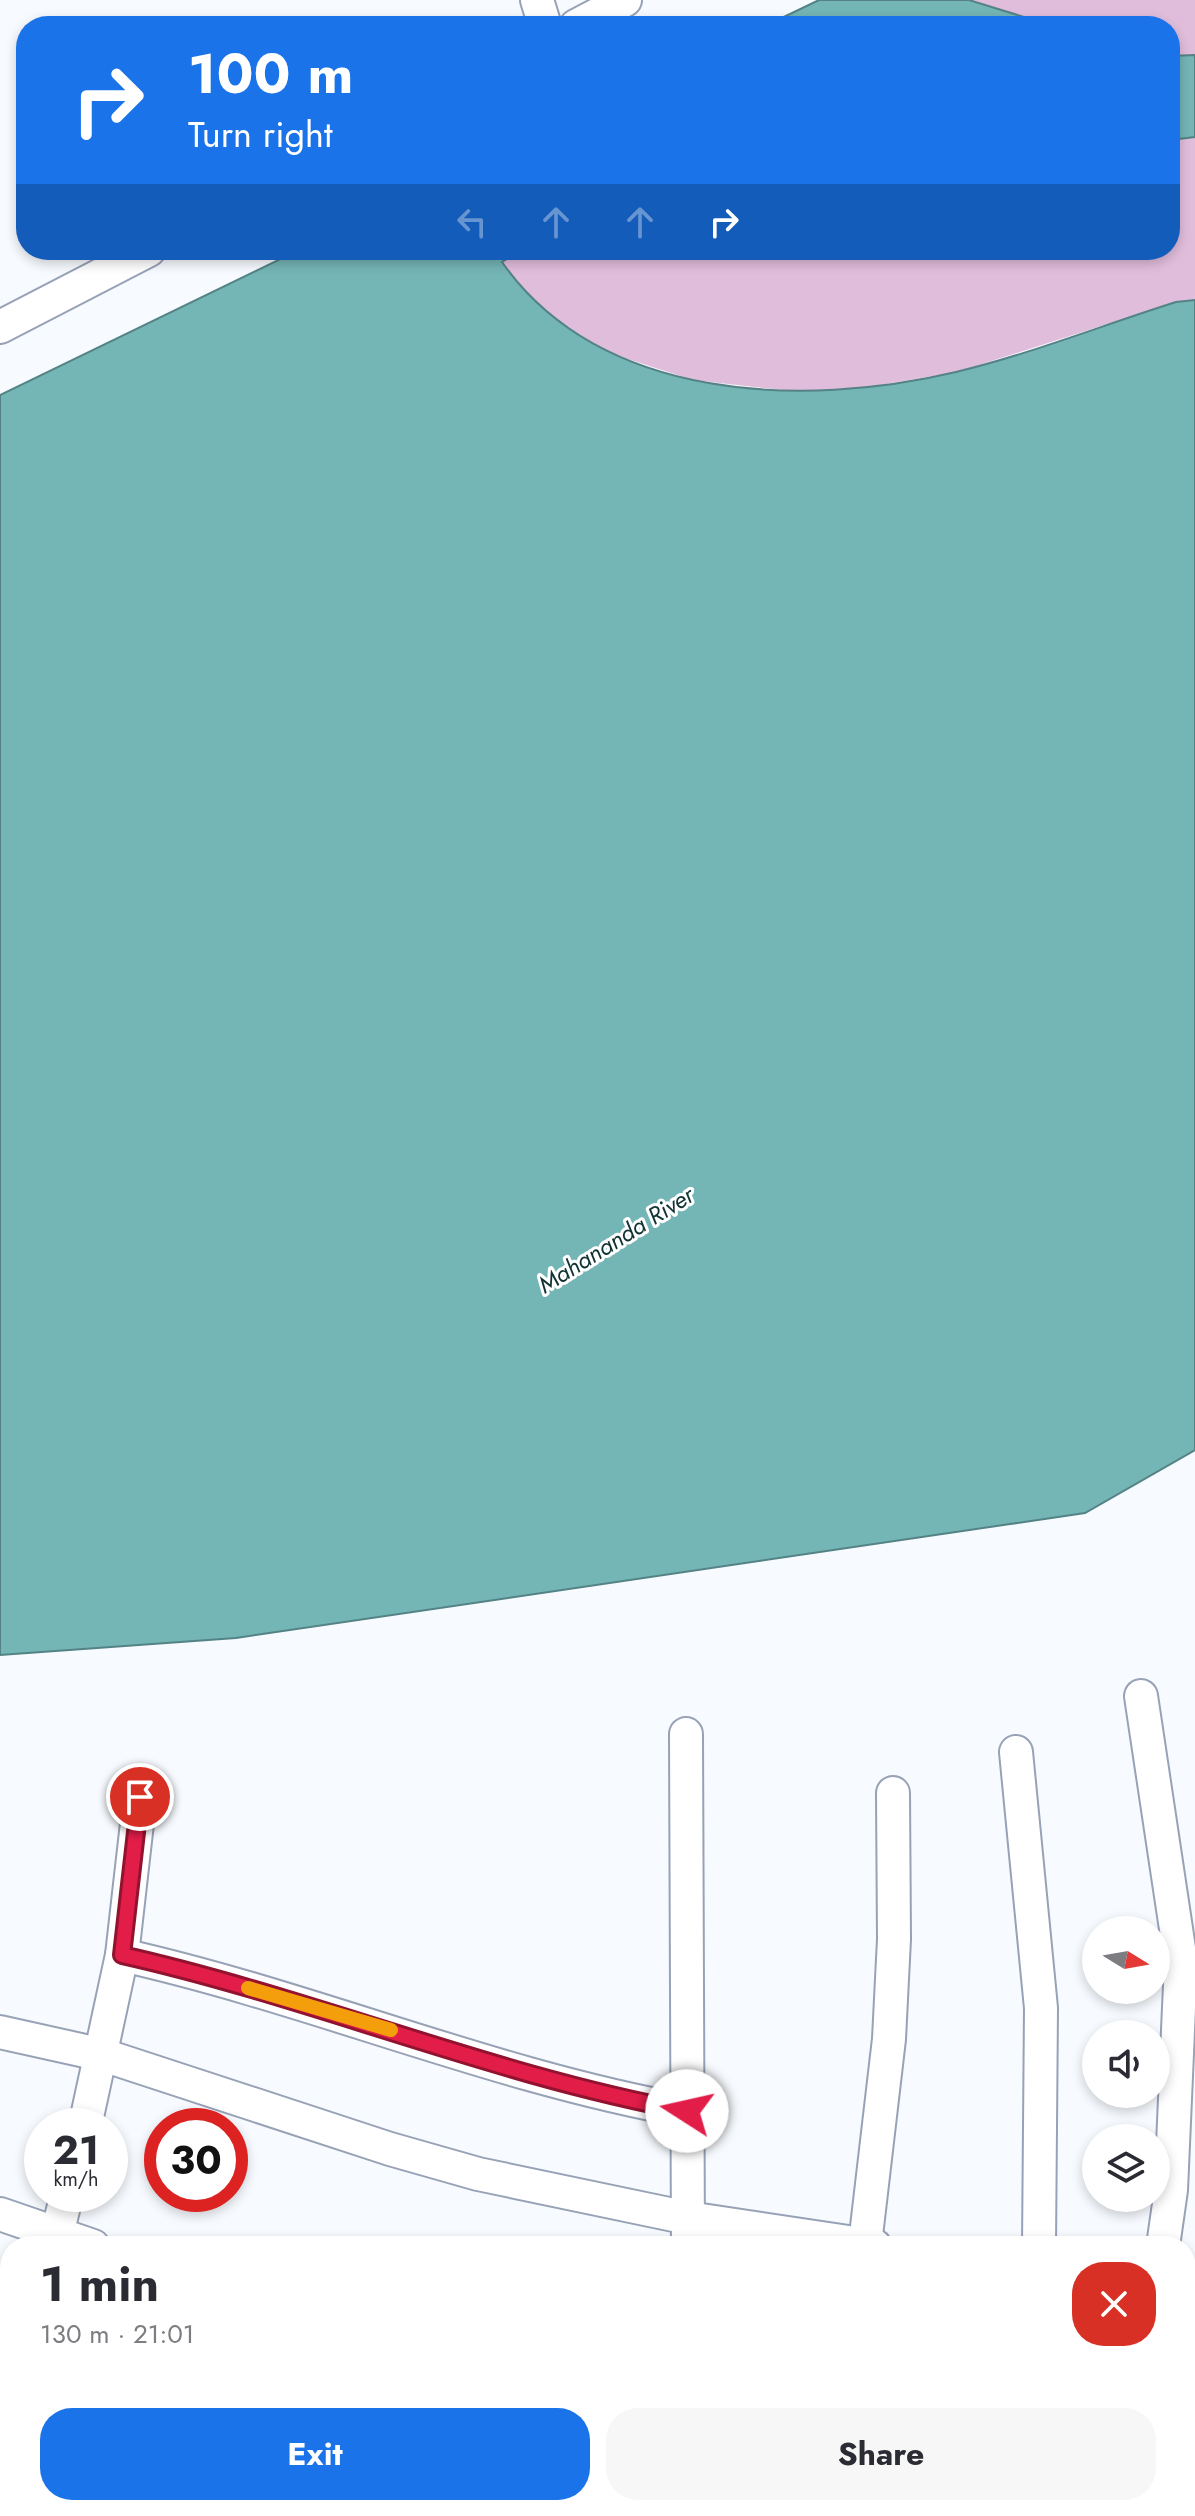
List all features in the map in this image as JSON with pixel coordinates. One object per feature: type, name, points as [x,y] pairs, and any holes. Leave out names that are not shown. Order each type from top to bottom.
[{"type":"street","points":[[595,16],[625,0]]},
{"type":"street","points":[[0,327],[130,260]]},
{"type":"street","points":[[1141,1696],[1181,1962],[1171,2190],[1164,2236]]},
{"type":"street","points":[[686,1734],[688,2232]]},
{"type":"street","points":[[1016,1752],[1041,2008],[1039,2236]]},
{"type":"street","points":[[871,2236],[889,2039],[894,1939],[893,1793]]},
{"type":"street","points":[[90,2108],[122,1955],[140,1797]]},
{"type":"street","points":[[122,1955],[365,2021],[451,2051],[627,2100],[687,2111]]},
{"type":"street","points":[[0,2032],[103,2055],[390,2149],[688,2232],[744,2236]]},
{"type":"street","points":[[57,2236],[63,2212]]},
{"type":"street","points":[[0,2214],[47,2236]]},
{"type":"shaded area","points":[[969,0],[1195,0],[1195,55],[1180,56],[1180,16],[1021,16]]},
{"type":"shaded area","points":[[1195,137],[1195,300],[1176,302],[957,372],[850,390],[792,391],[693,380],[609,353],[538,307],[502,262],[1180,260],[1180,139]]},
{"type":"water","points":[[819,0],[969,0],[1021,16],[786,16]]},
{"type":"water","points":[[1195,55],[1195,137],[1180,139],[1180,56]]},
{"type":"water","name":"Mahananda River","points":[[278,260],[505,260],[502,262],[543,308],[593,343],[649,368],[709,383],[771,390],[835,390],[956,372],[1176,302],[1195,300],[1195,1450],[1085,1513],[236,1638],[0,1655],[0,395]]},
{"type":"slow traffic","points":[[248,1988],[391,2030]]},
{"type":"route","points":[[140,1797],[122,1955],[365,2021],[451,2051],[627,2100],[687,2111]]}]
